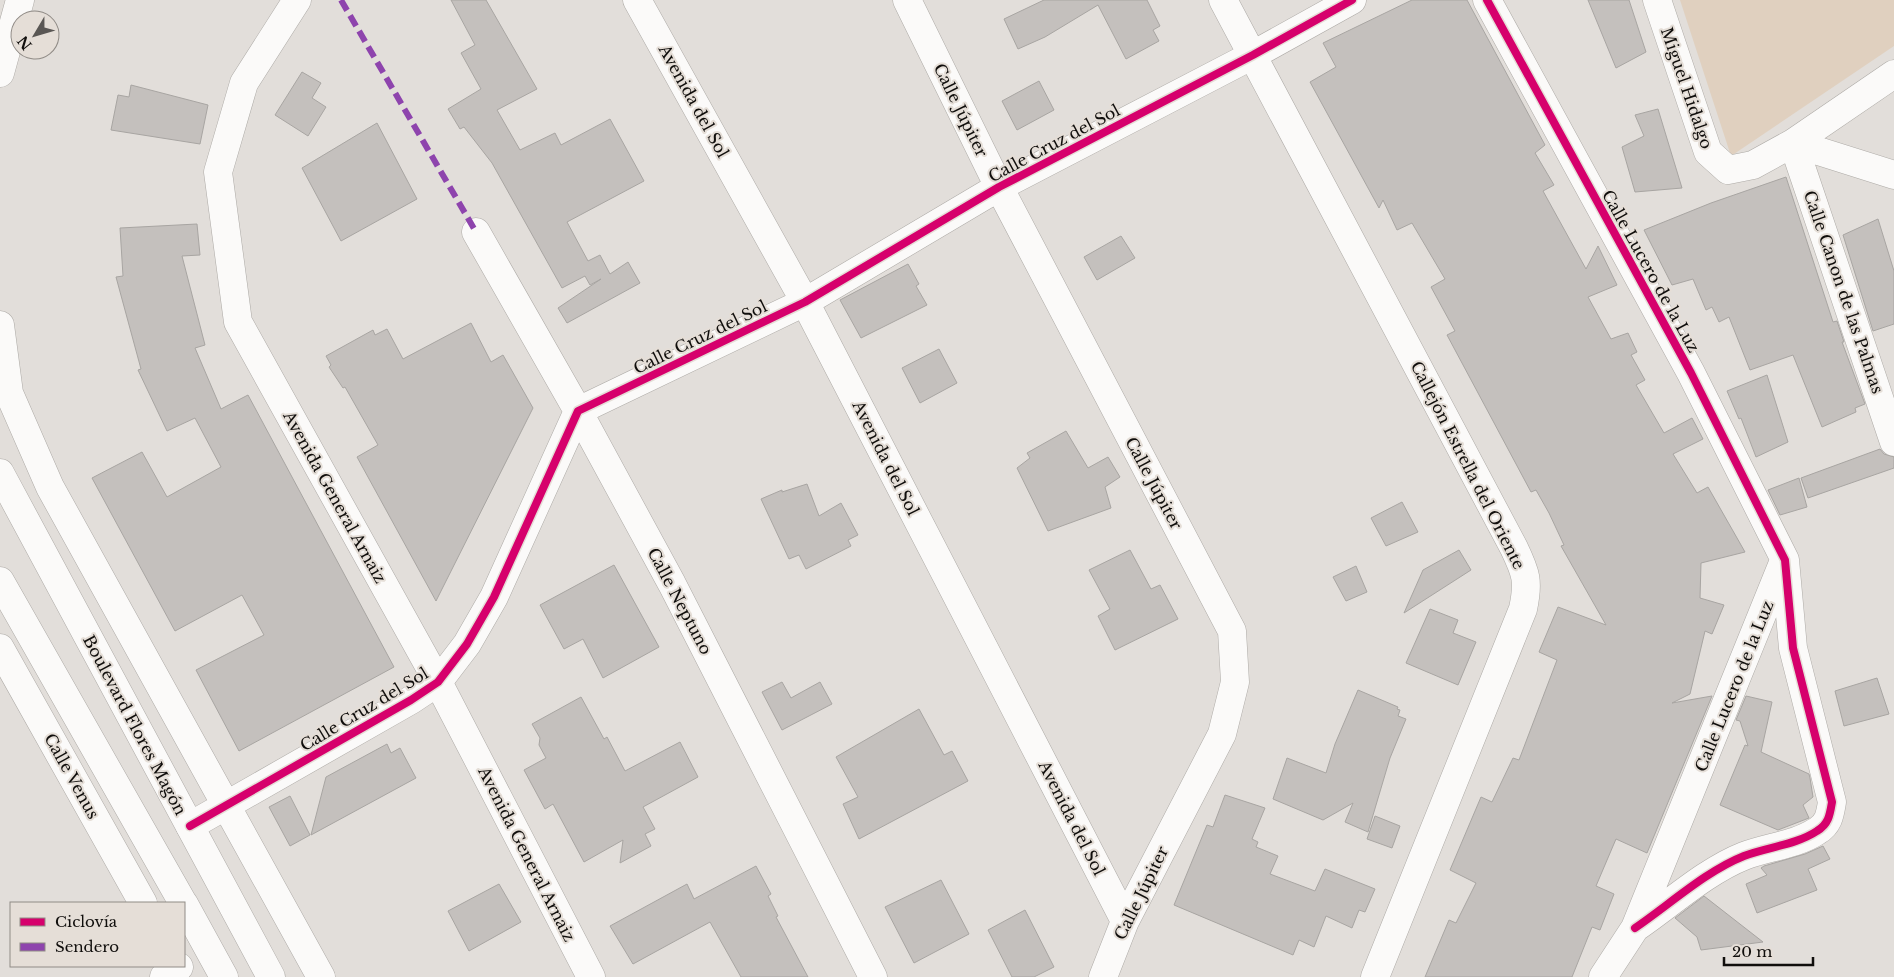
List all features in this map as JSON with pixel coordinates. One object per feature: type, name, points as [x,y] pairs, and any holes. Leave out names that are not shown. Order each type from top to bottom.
[{"type":"street","points":[[0,73],[20,0]]},
{"type":"street","name":"Avenida General Arnaiz","points":[[297,0],[244,83],[218,172],[238,322],[438,682],[591,977]]},
{"type":"street","name":"Avenida del Sol","points":[[637,0],[805,302],[1125,921]]},
{"type":"street","name":"Calle Júpiter","points":[[907,0],[999,187],[1232,631],[1235,682],[1222,734],[1125,921],[1103,977]]},
{"type":"street","name":"Callejón Estrella del Oriente","points":[[1222,0],[1514,548],[1523,568],[1528,588],[1523,609],[1375,977]]},
{"type":"street","name":"Calle Cruz del Sol","points":[[190,826],[411,700],[438,682],[467,644],[494,597],[578,411],[805,302],[999,187],[1253,55],[1352,0]]},
{"type":"street","name":"Calle Lucero de la Luz","points":[[1486,0],[1691,372],[1785,560],[1635,928],[1603,977]]},
{"type":"street","name":"Miguel Hidalgo","points":[[1657,0],[1708,152],[1728,170],[1753,165],[1793,143]]},
{"type":"street","points":[[1793,143],[1894,74]]},
{"type":"street","points":[[1793,143],[1894,176]]},
{"type":"street","name":"Calle Canon de las Palmas","points":[[1793,143],[1894,442]]},
{"type":"street","name":"Calle Neptuno","points":[[476,232],[578,411],[672,584],[874,977]]},
{"type":"street","points":[[0,325],[9,394],[50,487],[321,977]]},
{"type":"street","name":"Boulevard Flores Magón","points":[[0,473],[271,977]]},
{"type":"street","points":[[1635,928],[1712,874],[1743,856],[1796,840],[1817,831],[1829,819],[1832,802],[1827,776],[1793,648],[1785,560]]},
{"type":"street","points":[[0,580],[183,902]]},
{"type":"street","name":"Calle Venus","points":[[0,648],[142,902]]},
{"type":"street","points":[[185,906],[224,977]]},
{"type":"shaded area","points":[[1680,0],[1894,0],[1894,46],[1731,156]]},
{"type":"building","points":[[451,0],[486,0],[537,89],[497,110],[520,150],[555,133],[561,145],[610,119],[644,181],[567,222],[588,261],[600,255],[610,274],[628,262],[640,283],[567,323],[558,308],[601,279],[590,285],[585,276],[562,288],[492,163],[464,127],[460,129],[448,109],[481,89],[461,53],[475,45]]},
{"type":"building","points":[[1044,0],[1147,0],[1160,26],[1153,30],[1159,41],[1126,59],[1098,5],[1045,37],[1018,49],[1004,19]]},
{"type":"building","points":[[1412,0],[1467,0],[1545,145],[1535,153],[1554,185],[1543,191],[1586,269],[1598,246],[1617,285],[1588,297],[1611,339],[1628,333],[1637,352],[1631,355],[1645,380],[1636,385],[1664,433],[1692,418],[1703,439],[1673,454],[1697,493],[1708,487],[1745,552],[1701,563],[1700,598],[1724,605],[1712,634],[1705,631],[1690,694],[1672,703],[1712,696],[1647,853],[1616,839],[1596,886],[1614,894],[1600,930],[1592,927],[1572,977],[1425,977],[1449,920],[1456,923],[1476,883],[1450,870],[1481,797],[1492,802],[1513,758],[1519,760],[1557,660],[1539,652],[1558,607],[1606,625],[1561,546],[1564,545],[1549,513],[1536,490],[1531,492],[1447,335],[1455,331],[1431,287],[1445,279],[1412,223],[1397,230],[1383,200],[1379,208],[1310,82],[1336,67],[1323,43]]},
{"type":"building","points":[[1588,0],[1629,0],[1646,52],[1616,68]]},
{"type":"building","points":[[302,72],[321,83],[312,98],[326,107],[308,136],[275,115]]},
{"type":"building","points":[[1039,81],[1054,110],[1017,130],[1002,101]]},
{"type":"building","points":[[131,85],[208,105],[200,144],[111,130],[118,95],[129,97]]},
{"type":"building","points":[[1658,109],[1682,188],[1635,192],[1622,147],[1644,136],[1635,115]]},
{"type":"building","points":[[377,123],[417,199],[341,241],[302,168]]},
{"type":"building","points":[[1786,177],[1833,322],[1837,321],[1844,342],[1842,342],[1865,404],[1855,408],[1856,412],[1822,427],[1793,355],[1750,370],[1729,317],[1719,322],[1712,307],[1706,310],[1693,279],[1672,285],[1644,230],[1711,203]]},
{"type":"building","points":[[1878,219],[1894,271],[1894,324],[1873,331],[1843,235]]},
{"type":"building","points":[[197,224],[200,255],[182,256],[205,345],[195,348],[221,409],[248,395],[394,667],[239,751],[196,670],[264,635],[242,595],[175,631],[92,478],[142,452],[167,497],[221,467],[195,418],[167,431],[138,370],[141,369],[116,277],[123,276],[120,228]]},
{"type":"building","points":[[1121,236],[1135,258],[1097,280],[1084,257]]},
{"type":"building","points":[[908,264],[919,284],[916,286],[927,305],[861,338],[840,300]]},
{"type":"building","points":[[471,323],[491,362],[503,355],[533,408],[436,601],[357,457],[378,445],[345,387],[343,388],[329,367],[331,365],[326,356],[373,330],[375,335],[387,329],[403,359]]},
{"type":"building","points":[[939,349],[957,383],[920,403],[902,368]]},
{"type":"building","points":[[1767,375],[1788,442],[1756,457],[1741,418],[1739,419],[1727,391]]},
{"type":"building","points":[[1066,431],[1088,468],[1108,457],[1120,477],[1105,487],[1111,508],[1048,531],[1017,468],[1030,458],[1027,453]]},
{"type":"building","points":[[1880,449],[1884,454],[1894,457],[1894,468],[1808,498],[1801,478]]},
{"type":"building","points":[[1799,478],[1807,507],[1780,515],[1768,490]]},
{"type":"building","points":[[807,484],[819,516],[841,503],[858,535],[848,540],[851,546],[806,569],[799,555],[789,559],[761,499],[782,490],[782,492]]},
{"type":"building","points":[[1402,502],[1418,532],[1386,546],[1371,518]]},
{"type":"building","points":[[1130,550],[1151,589],[1160,585],[1178,619],[1115,650],[1098,616],[1110,609],[1089,570]]},
{"type":"building","points":[[1459,550],[1471,570],[1404,613],[1423,570]]},
{"type":"building","points":[[614,565],[659,647],[603,678],[583,639],[564,649],[540,605]]},
{"type":"building","points":[[1356,566],[1367,592],[1346,601],[1333,577]]},
{"type":"building","points":[[1430,609],[1458,620],[1453,633],[1476,642],[1458,685],[1406,663]]},
{"type":"building","points":[[1877,678],[1889,714],[1844,726],[1835,691]]},
{"type":"building","points":[[782,682],[791,698],[820,682],[832,704],[782,730],[762,692]]},
{"type":"building","points":[[1358,690],[1398,707],[1397,709],[1400,710],[1398,716],[1406,719],[1390,758],[1368,832],[1345,822],[1353,803],[1323,820],[1273,799],[1287,758],[1326,773],[1335,744]]},
{"type":"building","points":[[1746,696],[1772,702],[1761,752],[1809,774],[1810,778],[1813,797],[1803,805],[1809,818],[1778,830],[1720,805],[1745,745],[1748,746],[1740,721],[1736,720]]},
{"type":"building","points":[[581,697],[604,739],[607,737],[625,771],[680,742],[698,777],[643,807],[655,829],[645,834],[651,846],[620,863],[623,840],[584,862],[553,804],[545,809],[524,770],[546,758],[539,745],[540,738],[532,724]]},
{"type":"building","points":[[919,709],[944,755],[952,751],[968,781],[859,839],[843,804],[858,797],[836,757]]},
{"type":"building","points":[[387,744],[391,753],[400,748],[416,778],[311,835],[326,777]]},
{"type":"building","points":[[1225,795],[1265,808],[1252,839],[1258,842],[1256,847],[1278,856],[1270,874],[1315,891],[1325,869],[1375,889],[1365,912],[1359,910],[1352,928],[1326,916],[1314,947],[1299,940],[1293,955],[1174,905],[1207,825],[1213,827]]},
{"type":"building","points":[[290,796],[310,835],[290,846],[269,807]]},
{"type":"building","points":[[1375,816],[1400,826],[1392,848],[1367,839]]},
{"type":"building","points":[[1823,846],[1830,859],[1808,869],[1817,890],[1757,913],[1746,884],[1767,875],[1761,868],[1805,854]]},
{"type":"building","points":[[756,866],[771,894],[768,896],[778,916],[776,917],[808,977],[741,977],[710,922],[633,964],[610,926],[687,884],[694,899]]},
{"type":"building","points":[[941,880],[969,934],[914,963],[885,907]]},
{"type":"building","points":[[499,884],[521,922],[469,951],[448,911]]},
{"type":"building","points":[[1704,896],[1763,942],[1701,950],[1697,937],[1675,918]]},
{"type":"building","points":[[1025,910],[1054,967],[1034,977],[1012,977],[988,930]]},
{"type":"marked path","points":[[341,0],[476,232]]},
{"type":"cycle path","points":[[190,826],[411,700],[438,682],[467,644],[494,597],[578,411],[805,302],[999,187],[1253,55],[1352,0]]},
{"type":"cycle path","points":[[1487,0],[1691,373],[1785,560],[1793,648],[1832,802],[1830,815],[1817,831],[1800,840],[1753,853],[1730,862],[1702,879],[1635,928]]}]
